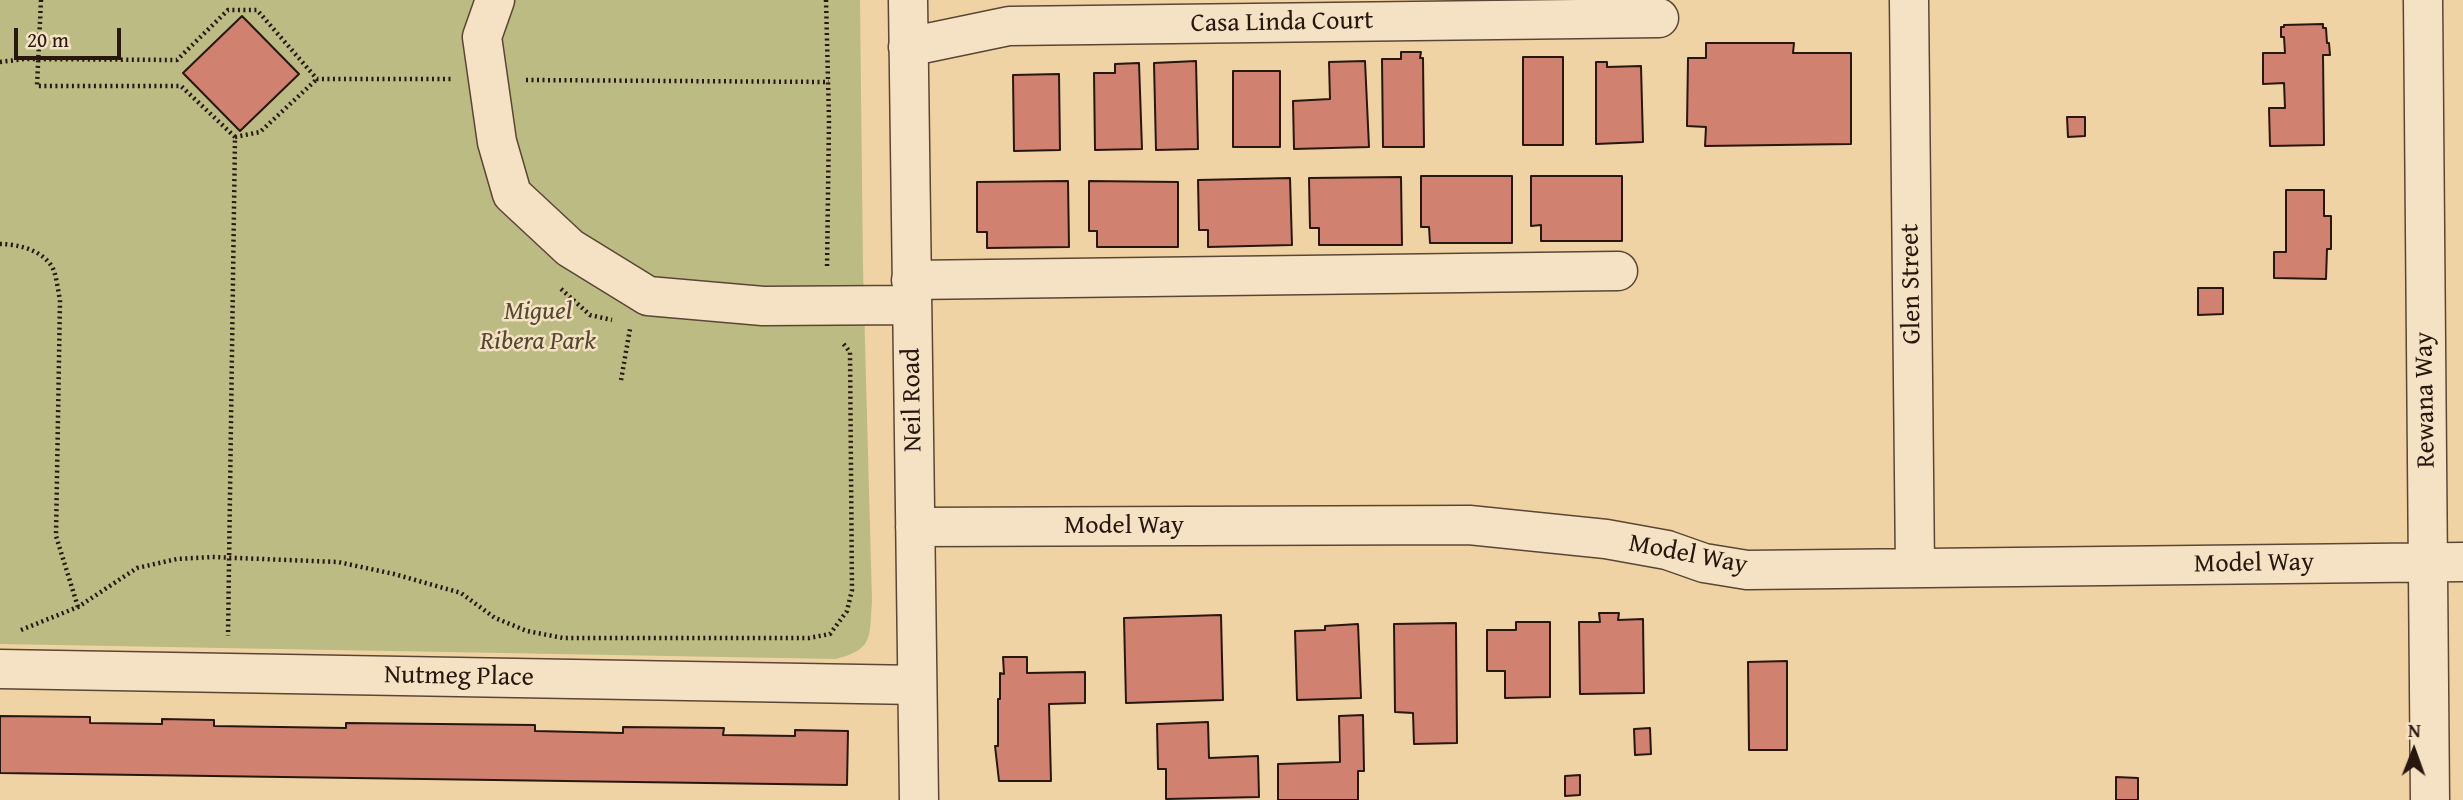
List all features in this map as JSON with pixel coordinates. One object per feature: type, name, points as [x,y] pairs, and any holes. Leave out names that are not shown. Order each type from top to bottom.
[{"type":"street","points":[[495,0],[463,79],[497,142],[512,194],[570,248],[648,296],[763,306],[912,293],[1618,271]]},
{"type":"street","name":"Neil Road","points":[[908,0],[919,800]]},
{"type":"street","name":"Glen Street","points":[[1909,0],[1915,568]]},
{"type":"street","name":"Rewana Way","points":[[2423,0],[2445,562],[2430,800]]},
{"type":"street","name":"Casa Linda Court","points":[[908,47],[1009,26],[1659,19]]},
{"type":"street","name":"Model Way","points":[[915,527],[1469,525],[1606,539],[1667,550],[1704,563],[1747,570],[2445,562]]},
{"type":"street","name":"Nutmeg Place","points":[[0,669],[917,685]]},
{"type":"path","points":[[41,0],[37,86],[181,86],[235,137],[228,648]]},
{"type":"path","points":[[826,0],[829,82],[827,272]]},
{"type":"path","points":[[0,62],[177,60],[228,9],[257,10],[317,79]]},
{"type":"path","points":[[235,137],[260,132],[317,79],[829,82]]},
{"type":"path","points":[[0,244],[14,244],[37,253],[53,268],[60,300],[56,536],[78,607]]},
{"type":"path","points":[[553,282],[590,315],[640,328]]},
{"type":"path","points":[[621,380],[631,325]]},
{"type":"path","points":[[15,632],[78,607],[137,568],[177,559],[229,558],[338,562],[394,574],[461,593],[495,618],[527,631],[563,638],[809,638],[830,634],[847,611],[852,590],[850,352],[840,340],[833,338]]},
{"type":"green space","name":"Miguel Ribera Park","points":[[0,0],[860,0],[863,267],[872,602],[869,633],[863,646],[836,659],[0,644]]},
{"type":"building","points":[[242,16],[299,74],[240,131],[183,73]]},
{"type":"building","points":[[2323,24],[2330,55],[2323,55],[2324,145],[2270,146],[2269,108],[2285,108],[2284,83],[2263,84],[2263,53],[2285,53],[2284,37],[2281,37],[2281,27],[2284,25]]},
{"type":"building","points":[[1706,43],[1794,43],[1793,53],[1851,53],[1851,144],[1705,146],[1706,127],[1687,126],[1688,58],[1706,58]]},
{"type":"building","points":[[1401,52],[1421,52],[1420,58],[1423,58],[1424,147],[1383,147],[1382,59],[1401,59]]},
{"type":"building","points":[[1523,57],[1563,57],[1563,145],[1523,145]]},
{"type":"building","points":[[1196,61],[1198,149],[1156,150],[1154,63]]},
{"type":"building","points":[[1365,61],[1369,147],[1294,149],[1293,101],[1330,99],[1329,62]]},
{"type":"building","points":[[1596,62],[1607,62],[1607,67],[1641,66],[1643,142],[1596,144]]},
{"type":"building","points":[[1139,63],[1142,149],[1095,150],[1094,73],[1115,73],[1115,64]]},
{"type":"building","points":[[1233,71],[1280,71],[1280,147],[1233,147]]},
{"type":"building","points":[[1059,74],[1060,150],[1014,151],[1013,75]]},
{"type":"building","points":[[2067,117],[2085,117],[2085,136],[2068,137]]},
{"type":"building","points":[[1421,176],[1512,176],[1512,243],[1430,243],[1429,227],[1421,227]]},
{"type":"building","points":[[1531,176],[1622,176],[1622,241],[1541,241],[1541,225],[1531,226]]},
{"type":"building","points":[[1401,177],[1402,245],[1319,245],[1319,228],[1310,228],[1309,178]]},
{"type":"building","points":[[1290,178],[1292,245],[1208,247],[1208,230],[1199,230],[1198,180]]},
{"type":"building","points":[[1068,181],[1069,247],[987,248],[987,232],[977,232],[977,182]]},
{"type":"building","points":[[1089,181],[1178,182],[1178,247],[1097,247],[1097,231],[1089,231]]},
{"type":"building","points":[[2286,190],[2324,190],[2324,216],[2331,216],[2331,249],[2327,249],[2326,279],[2274,278],[2274,252],[2286,252]]},
{"type":"building","points":[[2198,288],[2223,288],[2223,314],[2198,315]]},
{"type":"building","points":[[1599,613],[1619,613],[1618,620],[1643,619],[1644,693],[1580,694],[1579,622],[1600,622]]},
{"type":"building","points":[[1221,615],[1223,700],[1126,703],[1124,618]]},
{"type":"building","points":[[1516,622],[1550,622],[1550,697],[1505,698],[1505,671],[1487,671],[1487,630],[1516,630]]},
{"type":"building","points":[[1456,623],[1457,743],[1414,744],[1413,713],[1395,712],[1394,624]]},
{"type":"building","points":[[1358,624],[1361,698],[1297,700],[1295,631],[1325,630],[1325,626]]},
{"type":"building","points":[[1003,657],[1027,657],[1027,673],[1085,672],[1085,703],[1049,704],[1051,781],[999,781],[995,746],[998,746],[998,699],[1000,673],[1004,674]]},
{"type":"building","points":[[1787,661],[1787,750],[1749,750],[1748,662]]},
{"type":"building","points":[[1363,715],[1364,771],[1358,771],[1358,800],[1278,800],[1278,764],[1340,762],[1339,716]]},
{"type":"building","points":[[0,716],[90,717],[90,723],[162,724],[162,719],[214,720],[214,726],[346,728],[346,723],[535,725],[535,731],[623,733],[623,727],[724,728],[723,735],[795,736],[795,730],[848,731],[847,785],[0,773]]},
{"type":"building","points":[[1208,722],[1209,758],[1258,756],[1259,797],[1166,799],[1166,769],[1158,769],[1157,724]]},
{"type":"building","points":[[1650,728],[1651,754],[1635,755],[1634,729]]},
{"type":"building","points":[[1580,775],[1580,795],[1565,796],[1565,776]]},
{"type":"building","points":[[2116,777],[2138,778],[2138,800],[2116,800]]}]
